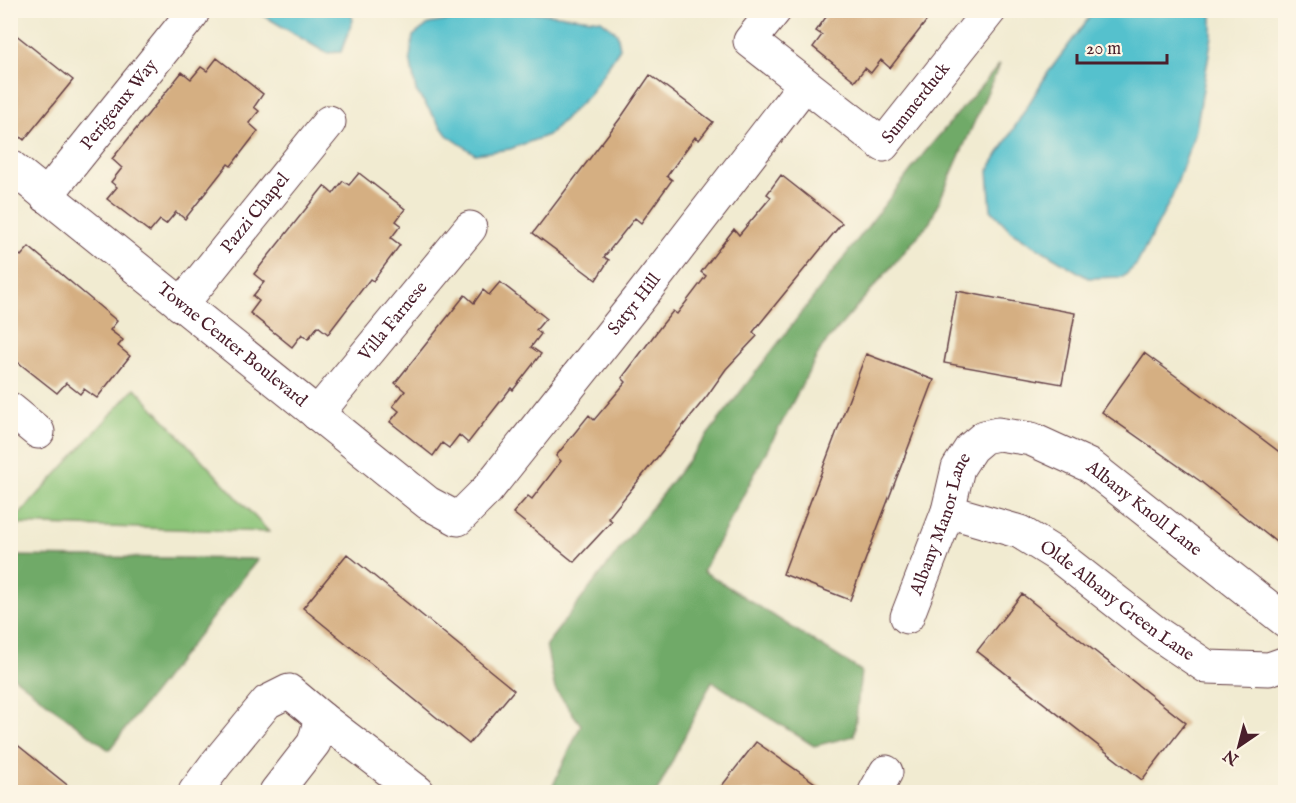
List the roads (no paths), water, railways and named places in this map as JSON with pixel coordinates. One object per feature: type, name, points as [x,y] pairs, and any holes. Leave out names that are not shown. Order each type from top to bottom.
[{"type":"street","points":[[775,10],[750,41],[804,85]]},
{"type":"street","name":"Summerduck","points":[[804,85],[883,145],[990,10]]},
{"type":"street","name":"Perigeaux Way","points":[[46,196],[192,14]]},
{"type":"street","name":"Satyr Hill","points":[[458,519],[487,490],[639,299],[804,85]]},
{"type":"street","name":"Pazzi Chapel","points":[[182,305],[329,122]]},
{"type":"street","name":"Towne Center Boulevard","points":[[10,166],[428,503],[458,519]]},
{"type":"street","name":"Villa Farnese","points":[[318,414],[470,228]]},
{"type":"street","points":[[10,409],[38,432]]},
{"type":"street","name":"Albany Knoll Lane","points":[[984,437],[998,434],[1031,439],[1090,466],[1286,621]]},
{"type":"street","name":"Albany Manor Lane","points":[[907,618],[948,511],[958,468],[971,448],[984,437]]},
{"type":"street","name":"Olde Albany Green Lane","points":[[948,511],[1020,532],[1057,555],[1155,632],[1207,667],[1269,669],[1286,663]]},
{"type":"street","points":[[195,792],[267,702],[289,691],[418,792]]},
{"type":"street","points":[[276,792],[314,743],[321,718]]},
{"type":"water","points":[[503,10],[601,20],[617,33],[620,48],[589,95],[548,135],[510,149],[475,154],[447,135],[416,91],[410,58],[413,36],[429,24]]},
{"type":"water","points":[[256,11],[350,11],[353,20],[341,52],[326,53]]},
{"type":"water","points":[[1094,11],[1212,11],[1212,36],[1196,130],[1172,197],[1137,264],[1123,277],[1088,278],[1012,232],[991,210],[988,171],[1047,74]]}]
